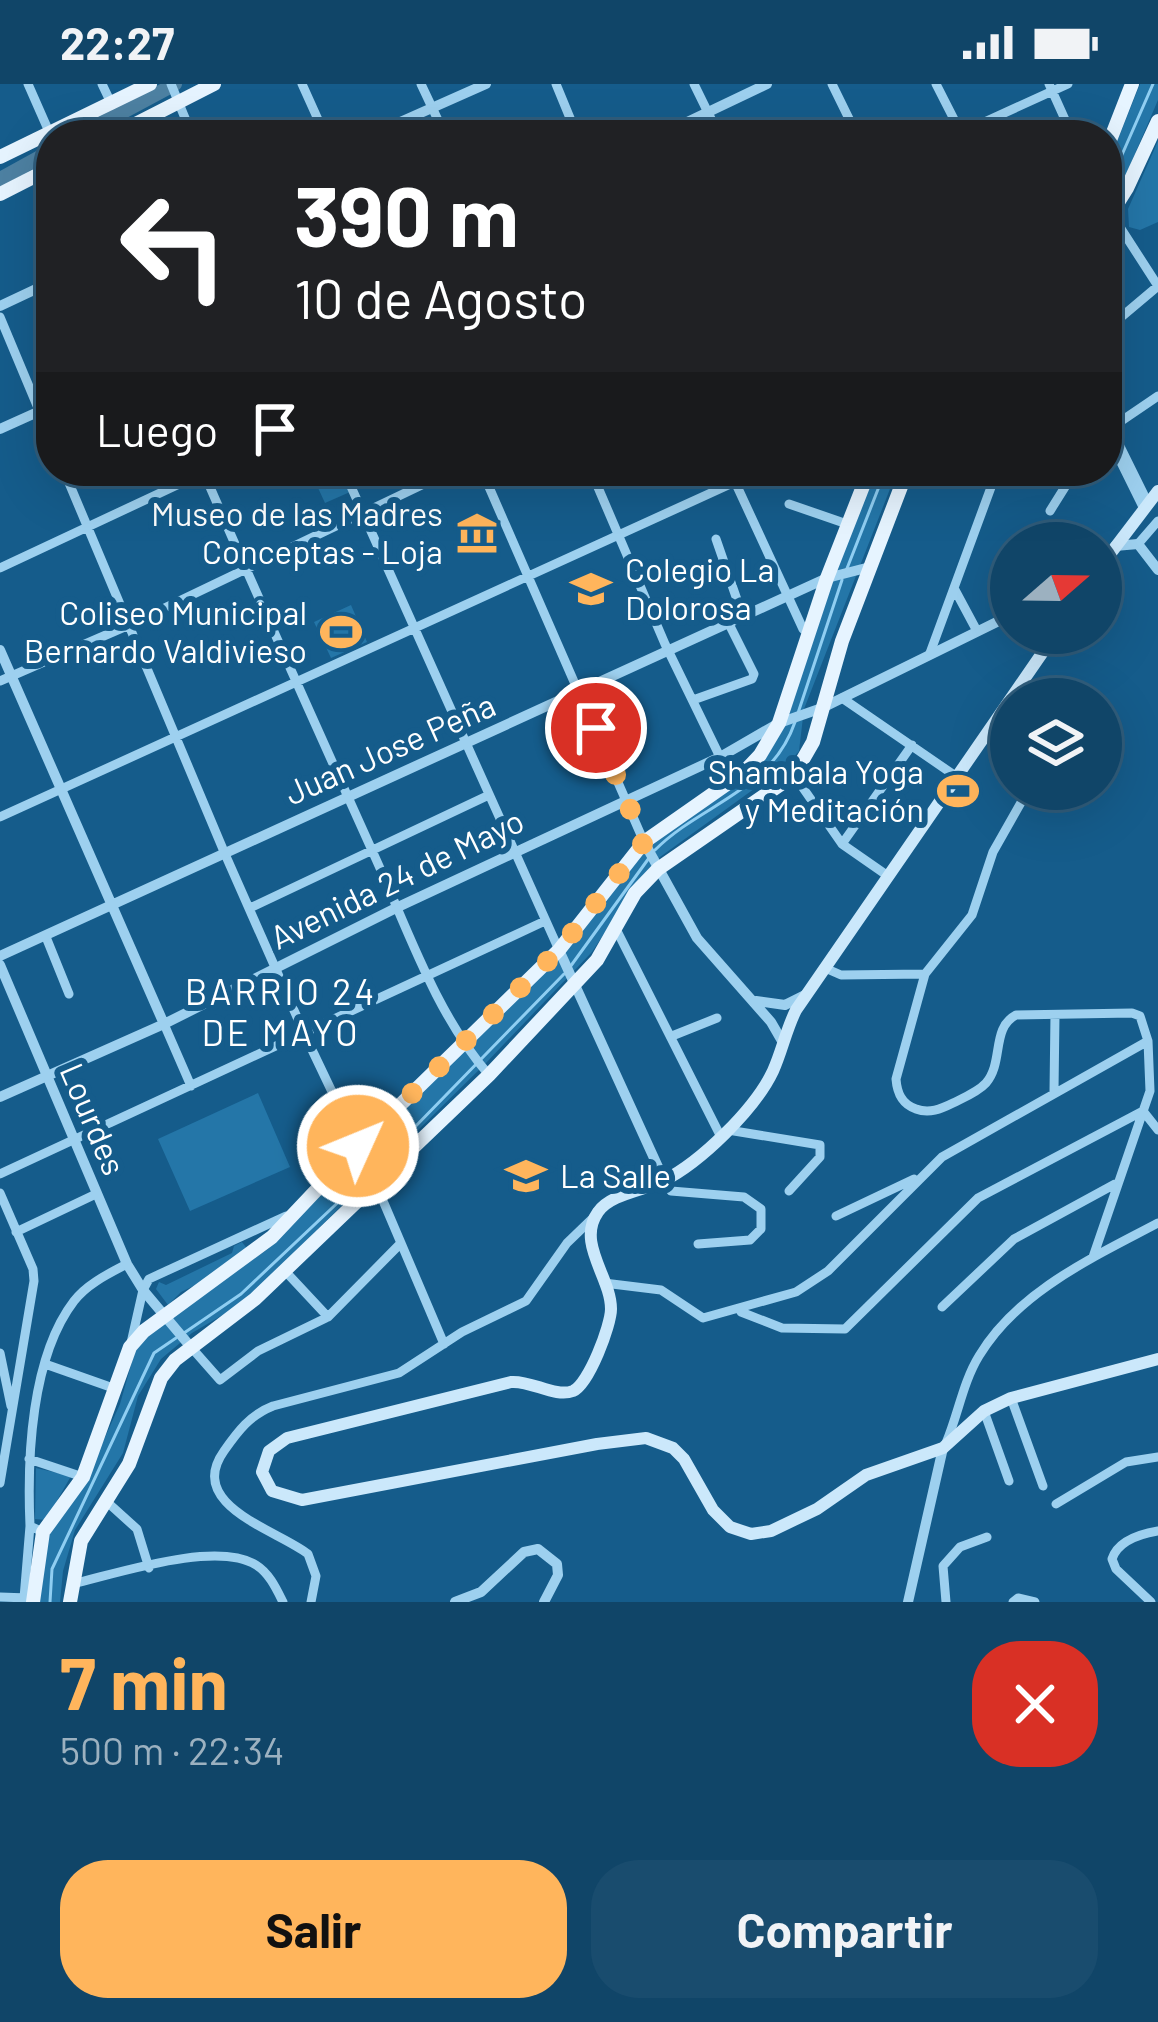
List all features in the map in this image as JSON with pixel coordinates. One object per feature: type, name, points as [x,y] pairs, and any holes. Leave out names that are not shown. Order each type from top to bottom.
[{"type":"main road","points":[[81,120],[150,84]]},
{"type":"main road","points":[[143,120],[214,84]]},
{"type":"main road","points":[[1118,120],[1132,84]]},
{"type":"main road","points":[[1122,189],[1158,121]]},
{"type":"main road","points":[[0,158],[36,141]]},
{"type":"main road","points":[[0,194],[36,176]]},
{"type":"main road","points":[[31,1597],[36,1529],[83,1477],[130,1347],[272,1237],[559,950],[644,842],[744,772],[764,750],[779,723],[847,524],[865,486]]},
{"type":"main road","points":[[70,1602],[81,1541],[129,1464],[161,1378],[188,1344],[285,1271],[574,985],[596,960],[635,893],[658,868],[794,775],[813,742],[866,568],[900,486]]},
{"type":"main road","points":[[1122,537],[1158,491]]},
{"type":"main road","points":[[990,730],[806,994],[769,1077],[724,1134],[664,1180],[603,1206],[595,1216],[591,1244],[611,1310],[590,1372],[572,1392],[511,1382],[287,1438],[269,1451],[263,1463],[266,1484],[281,1496],[302,1500],[646,1438],[673,1448],[720,1520],[740,1533],[751,1534],[786,1526],[866,1475],[944,1448],[984,1411],[1011,1398],[1158,1359]]},
{"type":"street","points":[[28,84],[44,120]]},
{"type":"street","points":[[102,84],[112,105]]},
{"type":"street","points":[[171,84],[187,120]]},
{"type":"street","points":[[302,84],[318,120]]},
{"type":"street","points":[[421,84],[438,120]]},
{"type":"street","points":[[405,120],[486,84]]},
{"type":"street","points":[[556,84],[571,120]]},
{"type":"street","points":[[694,84],[712,120]]},
{"type":"street","points":[[691,120],[767,84]]},
{"type":"street","points":[[832,84],[850,120]]},
{"type":"street","points":[[937,84],[954,120]]},
{"type":"street","points":[[988,120],[1068,84]]},
{"type":"street","points":[[1051,88],[1065,120]]},
{"type":"street","points":[[1122,233],[1158,286],[1122,316]]},
{"type":"street","points":[[0,306],[36,289]]},
{"type":"street","points":[[0,317],[36,390]]},
{"type":"street","points":[[1122,419],[1158,397]]},
{"type":"street","points":[[0,429],[36,412]]},
{"type":"street","points":[[1122,457],[1146,506]]},
{"type":"street","points":[[71,486],[225,854],[444,1344]]},
{"type":"street","points":[[0,568],[175,486]]},
{"type":"street","points":[[211,486],[294,684],[429,973],[464,1046],[487,1073]]},
{"type":"street","points":[[351,486],[664,1180],[671,1191],[744,1197],[761,1209],[761,1229],[750,1240],[698,1244]]},
{"type":"street","points":[[5,679],[421,486]]},
{"type":"street","points":[[489,486],[644,842],[697,938],[753,1000],[782,1041]]},
{"type":"street","points":[[598,486],[720,757]]},
{"type":"street","points":[[0,817],[530,578],[714,486]]},
{"type":"street","points":[[738,486],[809,634]]},
{"type":"street","points":[[930,653],[991,486]]},
{"type":"street","points":[[1050,512],[1066,486]]},
{"type":"street","points":[[789,504],[847,524]]},
{"type":"street","points":[[1122,545],[1138,544],[1158,521]]},
{"type":"street","points":[[716,539],[743,617]]},
{"type":"street","points":[[1138,544],[1158,570]]},
{"type":"street","name":"Juan Jose Peña","points":[[0,956],[830,577],[866,568]]},
{"type":"street","points":[[955,590],[977,631]]},
{"type":"street","points":[[693,700],[752,679],[754,674],[729,624]]},
{"type":"street","name":"Avenida 24 de Mayo","points":[[0,1097],[164,1024],[990,625]]},
{"type":"street","points":[[0,650],[5,679],[60,790],[191,1087]]},
{"type":"street","points":[[842,698],[957,777]]},
{"type":"street","points":[[842,844],[912,745]]},
{"type":"street","points":[[794,775],[842,844],[888,876]]},
{"type":"street","points":[[250,908],[489,795]]},
{"type":"street","points":[[1018,810],[993,852],[972,915],[925,974],[896,1079],[897,1091],[915,1109],[932,1112],[987,1082],[1009,1018],[1132,1013],[1144,1024],[1148,1041],[1150,1091],[1093,1257]]},
{"type":"street","points":[[0,1174],[544,921]]},
{"type":"street","points":[[615,927],[724,1134],[820,1145],[820,1157],[789,1191]]},
{"type":"street","points":[[46,937],[70,994]]},
{"type":"street","name":"Lourdes","points":[[0,965],[127,1264],[188,1344]]},
{"type":"street","points":[[825,968],[841,975],[925,974]]},
{"type":"street","points":[[753,1000],[777,1006],[806,994]]},
{"type":"street","points":[[1054,1091],[1055,1015]]},
{"type":"street","points":[[672,1036],[717,1018]]},
{"type":"street","points":[[604,1283],[661,1290],[700,1318],[785,1297],[827,1271],[942,1157],[1148,1041]]},
{"type":"street","points":[[1142,1111],[1158,1130]]},
{"type":"street","points":[[738,1311],[782,1328],[845,1329],[978,1198],[1142,1111]]},
{"type":"street","points":[[836,1216],[924,1174]]},
{"type":"street","points":[[942,1307],[1014,1239],[1115,1184]]},
{"type":"street","points":[[0,1193],[34,1280],[0,1484]]},
{"type":"street","points":[[16,1232],[96,1195]]},
{"type":"street","points":[[130,1347],[149,1279],[296,1211]]},
{"type":"street","points":[[311,1602],[316,1576],[308,1554],[224,1501],[216,1475],[218,1460],[238,1432],[260,1411],[412,1368],[444,1344],[531,1297],[567,1243],[595,1216]]},
{"type":"street","points":[[908,1602],[944,1448],[976,1360],[994,1334],[1048,1285],[1158,1223]]},
{"type":"street","points":[[188,1344],[220,1380],[258,1351],[328,1317],[400,1244]]},
{"type":"street","points":[[36,1529],[29,1459],[45,1364],[73,1301],[127,1264]]},
{"type":"street","points":[[285,1271],[328,1317]]},
{"type":"street","points":[[0,1353],[12,1423]]},
{"type":"street","points":[[45,1364],[116,1389]]},
{"type":"street","points":[[1011,1398],[1042,1486]]},
{"type":"street","points":[[984,1411],[1009,1481]]},
{"type":"street","points":[[1056,1504],[1126,1462],[1158,1457]]},
{"type":"street","points":[[29,1459],[83,1477]]},
{"type":"street","points":[[106,1501],[137,1529],[148,1568]]},
{"type":"street","points":[[1151,1602],[1116,1569],[1112,1559],[1130,1540],[1158,1531]]},
{"type":"street","points":[[946,1602],[943,1566],[960,1547],[987,1537]]},
{"type":"street","points":[[455,1602],[481,1592],[524,1552],[538,1549],[556,1564],[558,1575],[544,1602]]},
{"type":"street","points":[[72,1584],[210,1556],[250,1561],[271,1580],[283,1602]]},
{"type":"street","points":[[0,1597],[31,1597]]},
{"type":"street","points":[[1013,1602],[1018,1598],[1035,1602]]},
{"type":"shaded area","points":[[1140,84],[1158,84],[1158,100],[1122,184],[1122,129]]},
{"type":"shaded area","points":[[1158,141],[1158,222],[1140,230],[1129,227],[1128,209]]},
{"type":"shaded area","points":[[317,486],[347,486],[350,492],[325,503]]},
{"type":"shaded area","points":[[871,486],[891,486],[804,709],[799,751],[787,765],[660,857],[639,880],[592,952],[486,1063],[243,1303],[192,1333],[161,1359],[138,1396],[123,1453],[75,1530],[60,1602],[39,1602],[46,1542],[60,1511],[83,1486],[120,1404],[135,1351],[153,1330],[268,1249],[431,1083],[652,840],[751,776],[768,752]]},
{"type":"shaded area","name":"Coliseo Municipal Bernardo Valdivieso","points":[[351,605],[367,642],[331,658],[314,622]]},
{"type":"shaded area","points":[[258,1093],[290,1167],[190,1211],[158,1139]]},
{"type":"shaded area","points":[[242,1242],[248,1250],[168,1305],[156,1289],[159,1282],[166,1285],[232,1253]]},
{"type":"shaded area","points":[[36,1468],[71,1476],[46,1520],[35,1519]]},
{"type":"waterway","points":[[108,120],[175,84]]},
{"type":"waterway","points":[[1122,155],[1153,84]]},
{"type":"waterway","points":[[0,179],[36,159]]},
{"type":"waterway","points":[[846,571],[879,486]]},
{"type":"waterway","points":[[798,713],[842,580]]},
{"type":"waterway","points":[[655,850],[753,781],[784,746],[795,722]]},
{"type":"waterway","points":[[570,967],[649,858]]},
{"type":"waterway","points":[[374,1169],[564,974]]},
{"type":"waterway","points":[[184,1333],[241,1294],[367,1175]]},
{"type":"waterway","points":[[50,1602],[52,1569],[154,1353],[176,1338]]},
{"type":"place","name":"Museo de las Madres Conceptas - Loja","points":[[477,533]]},
{"type":"place","name":"Colegio La Dolorosa","points":[[591,589]]},
{"type":"place","name":"Coliseo Municipal Bernardo Valdivieso","points":[[341,632]]},
{"type":"place","name":"Shambala Yoga y Meditación","points":[[958,791]]},
{"type":"place","name":"La Salle","points":[[526,1176]]},
{"type":"district","name":"BARRIO 24 DE MAYO","points":[[281,1012]]},
{"type":"route","points":[[358,1146],[559,950],[644,842],[596,728]]}]
